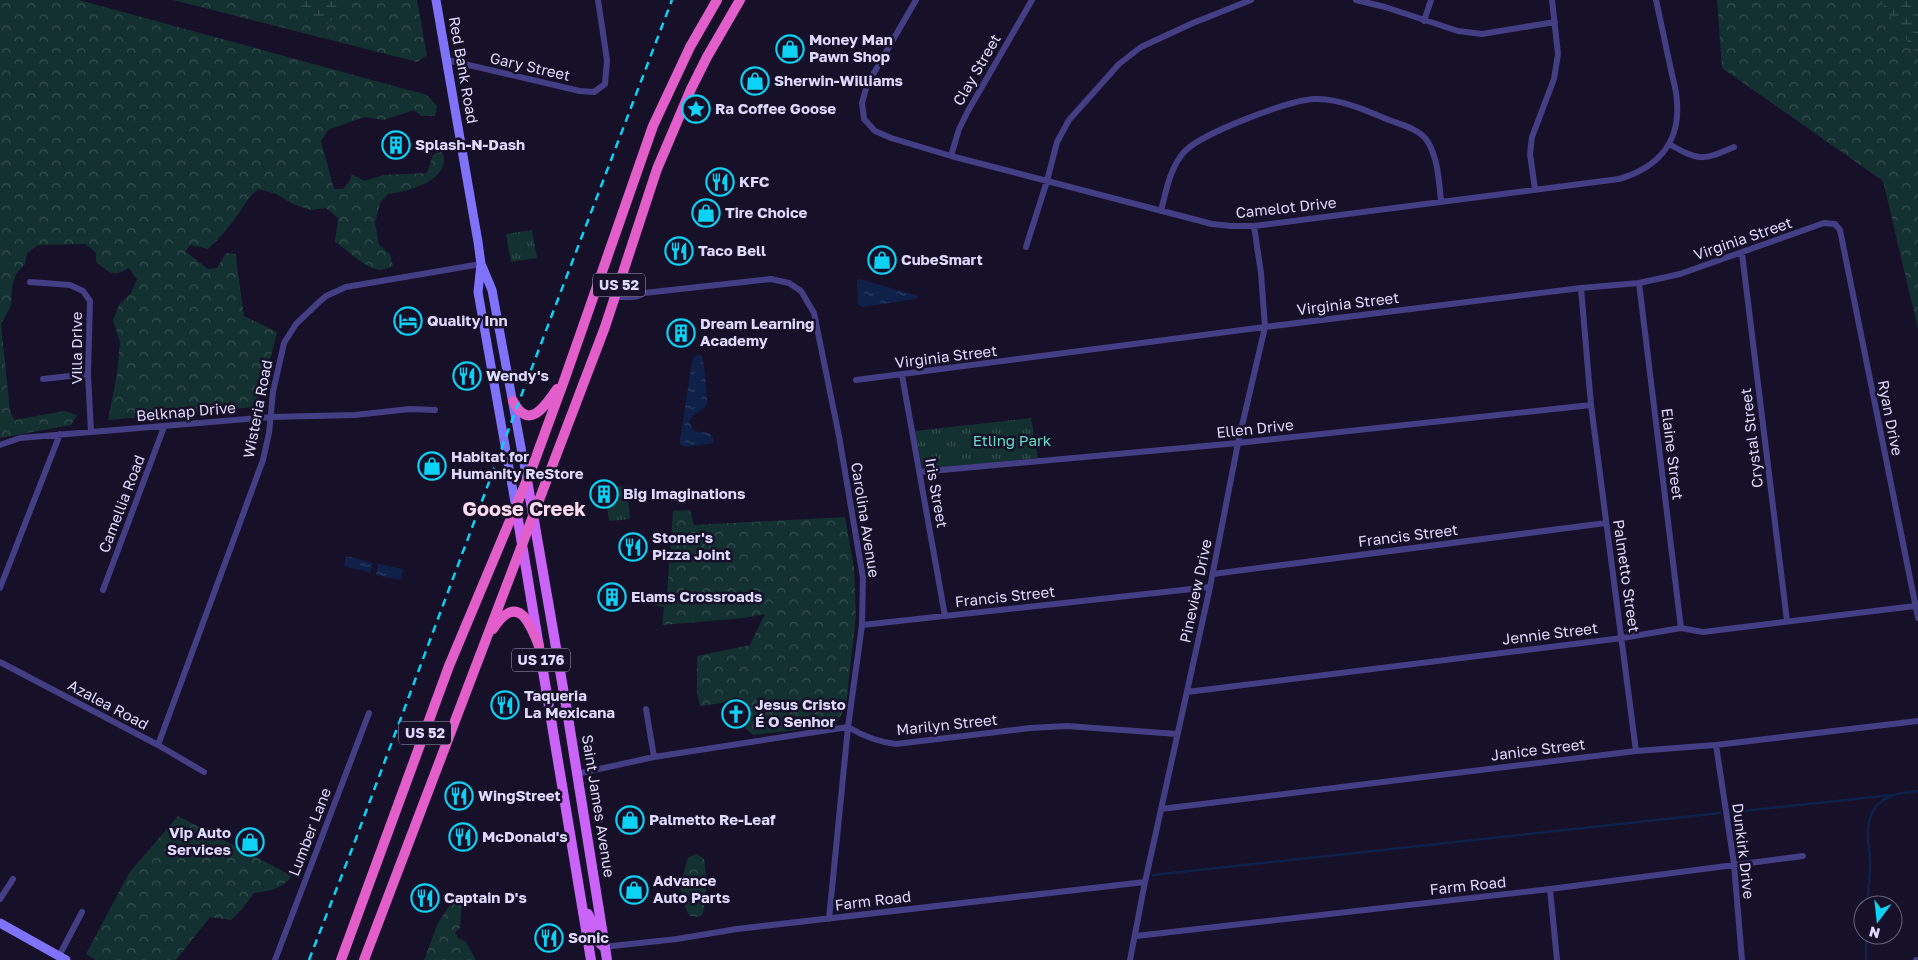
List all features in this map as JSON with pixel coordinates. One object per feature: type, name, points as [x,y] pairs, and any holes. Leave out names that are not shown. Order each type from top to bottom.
[{"type":"highway","name":"US 52","points":[[341,960],[449,666],[527,480],[565,378],[653,126],[690,47],[717,0]]},
{"type":"highway","name":"US 52","points":[[364,960],[615,297],[649,190],[673,130],[707,56],[740,0]]},
{"type":"highway","points":[[513,401],[518,411],[522,414],[529,416],[536,414],[543,409],[565,378]]},
{"type":"highway","points":[[484,643],[498,622],[512,611],[524,615],[530,622],[540,646]]},
{"type":"main road","name":"Red Bank Road","points":[[436,0],[481,264],[492,290],[527,480]]},
{"type":"main road","name":"Red Bank Road","points":[[481,264],[478,292],[516,508]]},
{"type":"main road","name":"Saint James Avenue","points":[[527,480],[566,703],[607,960]]},
{"type":"main road","name":"US 176","points":[[516,508],[591,960]]},
{"type":"main road","points":[[583,913],[588,914],[592,921],[597,941],[605,948]]},
{"type":"main road","points":[[0,923],[62,958]]},
{"type":"street","name":"Gary Street","points":[[447,60],[580,91],[594,92],[605,84],[607,60],[598,0]]},
{"type":"street","name":"Camelot Drive","points":[[916,0],[867,85],[862,103],[864,119],[876,131],[891,138],[951,156],[1212,224],[1231,226],[1254,226],[1619,178],[1635,174],[1659,159],[1669,144],[1675,126],[1678,103],[1656,0]]},
{"type":"street","name":"Clay Street","points":[[951,156],[959,129],[968,111],[1032,0]]},
{"type":"street","points":[[1026,247],[1057,142],[1069,120],[1119,64],[1141,47],[1193,23],[1251,0]]},
{"type":"street","points":[[1356,0],[1385,7],[1458,31],[1482,34],[1555,22]]},
{"type":"street","points":[[1424,21],[1431,0]]},
{"type":"street","points":[[1535,189],[1530,154],[1532,137],[1554,79],[1558,54],[1552,0]]},
{"type":"street","points":[[1161,211],[1168,181],[1177,164],[1185,151],[1201,139],[1274,108],[1316,99],[1344,104],[1414,130],[1427,141],[1437,166],[1441,201]]},
{"type":"street","points":[[1669,144],[1689,155],[1702,158],[1714,156],[1734,147]]},
{"type":"street","name":"Virginia Street","points":[[856,380],[1265,327],[1580,288],[1638,283],[1680,274],[1824,223],[1835,224]]},
{"type":"street","name":"Ryan Drive","points":[[1835,224],[1840,230],[1918,618]]},
{"type":"street","name":"Pineview Drive","points":[[1130,960],[1145,882],[1213,574],[1238,444],[1265,327],[1261,272],[1254,226]]},
{"type":"street","name":"Crystal Street","points":[[1742,253],[1787,620]]},
{"type":"street","name":"Wisteria Road","points":[[158,745],[263,460],[269,433],[273,392],[284,343],[296,324],[326,296],[346,287],[481,264]]},
{"type":"street","points":[[622,276],[644,293]]},
{"type":"street","name":"Carolina Avenue","points":[[596,290],[615,297],[640,296],[644,293],[771,279],[781,280],[796,286],[806,297],[814,313],[843,459],[863,578],[862,625],[848,727],[829,919]]},
{"type":"street","name":"Villa Drive","points":[[30,282],[70,285],[83,291],[90,301],[88,374],[92,432]]},
{"type":"street","name":"Elaine Street","points":[[1638,283],[1681,628]]},
{"type":"street","name":"Palmetto Street","points":[[1580,288],[1591,405],[1636,751]]},
{"type":"street","points":[[44,379],[88,374]]},
{"type":"street","name":"Iris Street","points":[[902,375],[945,616]]},
{"type":"street","name":"Ellen Drive","points":[[920,472],[1238,444],[1591,405]]},
{"type":"street","name":"Belknap Drive","points":[[0,445],[20,438],[60,434],[271,417],[434,410]]},
{"type":"street","name":"Camellia Road","points":[[103,590],[164,426]]},
{"type":"street","points":[[0,588],[60,434]]},
{"type":"street","name":"Francis Street","points":[[1213,574],[1606,523]]},
{"type":"street","name":"Francis Street","points":[[862,625],[1210,587]]},
{"type":"street","name":"Jennie Street","points":[[1187,692],[1622,638],[1681,628],[1703,632],[1787,620],[1915,606]]},
{"type":"street","name":"Azalea Road","points":[[0,662],[158,745],[204,772]]},
{"type":"street","points":[[646,709],[654,757]]},
{"type":"street","name":"Lumber Lane","points":[[275,960],[369,713]]},
{"type":"street","name":"Janice Street","points":[[1161,809],[1636,751],[1716,745],[1918,722]]},
{"type":"street","name":"Marilyn Street","points":[[848,727],[873,739],[896,744],[1030,728],[1068,726],[1177,734]]},
{"type":"street","points":[[576,774],[654,757],[848,727]]},
{"type":"street","name":"Dunkirk Drive","points":[[1716,745],[1734,864],[1742,960]]},
{"type":"street","name":"Farm Road","points":[[1136,936],[1550,889],[1802,856]]},
{"type":"street","points":[[0,899],[13,879]]},
{"type":"street","name":"Farm Road","points":[[605,948],[737,929],[1145,882]]},
{"type":"street","points":[[1550,889],[1557,960]]},
{"type":"street","points":[[62,958],[82,912]]},
{"type":"green space","points":[[0,0],[79,0],[427,95],[437,106],[435,116],[421,116],[414,110],[384,120],[364,117],[328,130],[321,141],[334,189],[343,189],[349,182],[352,174],[364,181],[384,175],[427,173],[433,155],[441,150],[444,160],[442,169],[437,175],[422,185],[388,194],[380,203],[375,223],[379,245],[390,254],[393,266],[381,270],[369,267],[335,242],[338,218],[326,208],[311,210],[293,204],[276,194],[259,189],[250,197],[217,241],[208,249],[191,245],[185,251],[208,269],[217,268],[226,253],[236,254],[244,316],[277,332],[263,388],[255,407],[108,420],[117,374],[120,342],[113,320],[119,305],[131,293],[137,279],[129,268],[119,273],[112,273],[105,269],[96,262],[96,253],[86,244],[38,245],[27,253],[25,264],[16,274],[12,288],[11,306],[1,324],[10,411],[15,420],[64,411],[77,415],[71,425],[0,438]]},
{"type":"green space","points":[[173,0],[417,0],[427,55],[417,62]]},
{"type":"green space","points":[[293,0],[345,0],[340,13],[327,24],[323,23],[318,26],[300,16]]},
{"type":"green space","points":[[1717,0],[1918,0],[1918,329],[1883,181],[1722,68]]},
{"type":"green space","points":[[1879,0],[1918,0],[1918,56]]},
{"type":"green space","points":[[532,230],[537,258],[511,262],[506,234]]},
{"type":"green space","name":"Etling Park","points":[[1031,418],[1038,458],[925,469],[922,467],[915,431]]},
{"type":"green space","points":[[984,428],[986,456],[972,457],[970,429]]},
{"type":"green space","points":[[627,486],[630,519],[609,521],[607,507],[614,501],[613,487]]},
{"type":"green space","points":[[690,510],[694,525],[845,517],[854,568],[856,615],[846,705],[836,725],[753,735],[745,728],[743,699],[735,697],[722,703],[700,706],[697,691],[697,656],[750,645],[765,614],[744,618],[662,625],[664,607],[642,603],[667,594],[673,511]]},
{"type":"green space","points":[[178,816],[292,876],[275,889],[254,893],[231,920],[210,917],[176,960],[96,960],[86,954],[129,873]]},
{"type":"green space","points":[[697,854],[704,859],[706,879],[703,914],[699,917],[688,914],[685,906],[685,895],[681,892],[679,882],[682,879],[688,857]]},
{"type":"green space","points":[[456,895],[462,902],[460,928],[455,932],[458,938],[466,942],[476,960],[424,960],[438,923]]},
{"type":"water","points":[[860,279],[918,296],[916,299],[862,307],[858,304],[857,280]]},
{"type":"water","points":[[702,356],[704,366],[707,403],[704,409],[692,416],[689,422],[694,431],[710,434],[714,443],[685,447],[680,444],[680,440],[692,362],[694,357]]},
{"type":"water","points":[[346,556],[373,563],[370,573],[344,566]]},
{"type":"water","points":[[378,564],[403,569],[401,580],[376,575]]},
{"type":"waterway","points":[[1868,895],[1870,863],[1868,836],[1871,815],[1875,807],[1889,797],[1918,791]]},
{"type":"waterway","points":[[1732,812],[1893,795]]},
{"type":"waterway","points":[[1153,875],[1720,813]]},
{"type":"waterway","points":[[1866,945],[1866,959]]},
{"type":"railway","points":[[309,960],[672,0]]},
{"type":"place","name":"Money Man Pawn Shop","points":[[790,49]]},
{"type":"place","name":"Sherwin-Williams","points":[[755,81]]},
{"type":"place","name":"Ra Coffee Goose","points":[[696,109]]},
{"type":"place","name":"Splash-N-Dash","points":[[396,145]]},
{"type":"place","name":"KFC","points":[[720,182]]},
{"type":"place","name":"Tire Choice","points":[[706,213]]},
{"type":"place","name":"Taco Bell","points":[[679,251]]},
{"type":"place","name":"CubeSmart","points":[[882,260]]},
{"type":"place","name":"Quality Inn","points":[[408,321]]},
{"type":"place","name":"Dream Learning Academy","points":[[681,333]]},
{"type":"place","name":"Wendy's","points":[[467,376]]},
{"type":"place","name":"Habitat for Humanity ReStore","points":[[432,466]]},
{"type":"place","name":"Big Imaginations","points":[[604,494]]},
{"type":"place","name":"Stoner's Pizza Joint","points":[[633,547]]},
{"type":"place","name":"Elams Crossroads","points":[[612,597]]},
{"type":"place","name":"Taqueria La Mexicana","points":[[505,705]]},
{"type":"place","name":"Jesus Cristo É O Senhor","points":[[736,714]]},
{"type":"place","name":"WingStreet","points":[[459,796]]},
{"type":"place","name":"Palmetto Re-Leaf","points":[[630,820]]},
{"type":"place","name":"McDonald's","points":[[463,837]]},
{"type":"place","name":"Vip Auto Services","points":[[250,842]]},
{"type":"place","name":"Advance Auto Parts","points":[[634,890]]},
{"type":"place","name":"Captain D's","points":[[425,898]]},
{"type":"place","name":"Sonic","points":[[549,938]]},
{"type":"district","name":"Goose Creek","points":[[524,509]]}]
